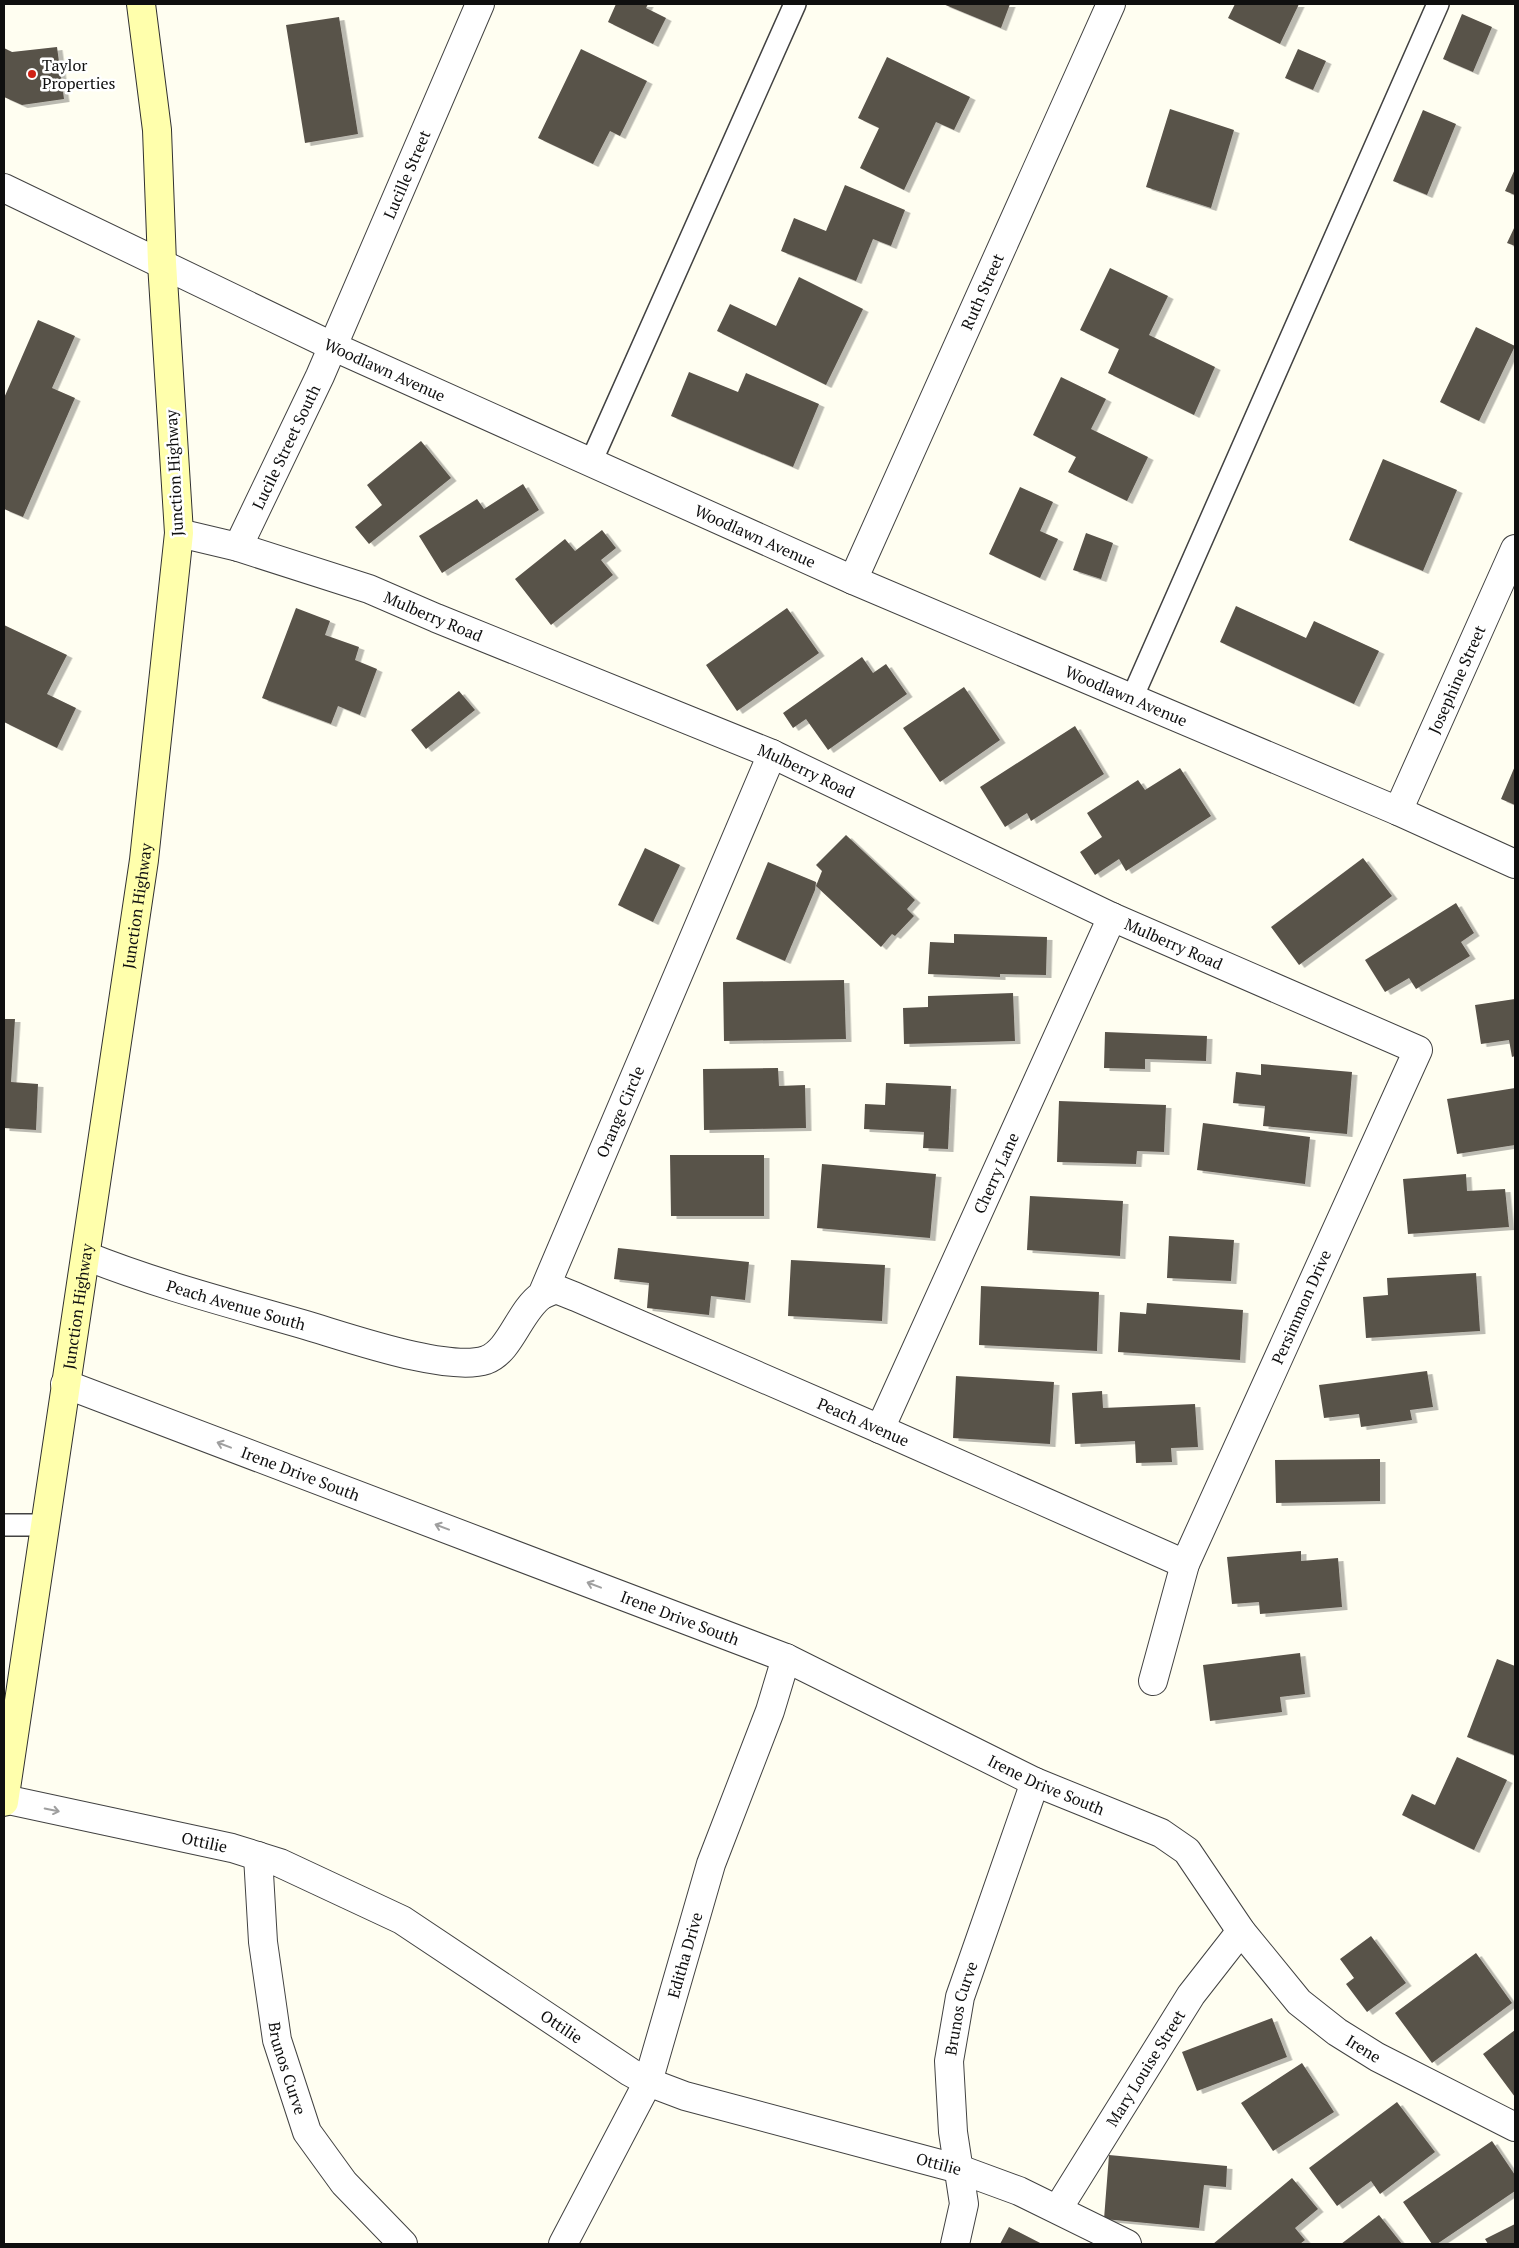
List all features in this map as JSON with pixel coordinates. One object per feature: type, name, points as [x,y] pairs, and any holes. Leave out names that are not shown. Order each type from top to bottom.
[{"type":"main road","name":"Junction Highway","points":[[4,1800],[144,860],[179,533],[162,263],[157,130],[141,4]]},
{"type":"street","name":"Lucille Street","points":[[332,346],[480,4]]},
{"type":"street","name":"Ruth Street","points":[[853,580],[1110,4]]},
{"type":"street","name":"Woodlawn Avenue","points":[[4,188],[332,346],[853,580],[1398,811],[1515,864]]},
{"type":"street","name":"Lucile Street South","points":[[238,547],[320,376],[332,346]]},
{"type":"street","name":"Mulberry Road","points":[[179,533],[238,547],[369,589],[772,754],[1112,917],[1418,1050]]},
{"type":"street","name":"Josephine Street","points":[[1398,811],[1515,549]]},
{"type":"street","name":"Orange Circle","points":[[386,1348],[416,1357],[467,1364],[487,1359],[502,1348],[531,1303],[542,1295],[772,754]]},
{"type":"street","name":"Cherry Lane","points":[[880,1429],[1112,917]]},
{"type":"street","name":"Persimmon Drive","points":[[1153,1681],[1185,1564],[1418,1050]]},
{"type":"street","name":"Peach Avenue South","points":[[86,1256],[137,1276],[386,1348]]},
{"type":"street","name":"Peach Avenue","points":[[542,1295],[556,1289],[576,1297],[1185,1564]]},
{"type":"street","name":"Irene Drive South","points":[[65,1384],[786,1658],[1035,1782],[1161,1833],[1187,1851],[1241,1931]]},
{"type":"street","name":"Editha Drive","points":[[563,2244],[648,2082],[711,1864],[770,1711],[786,1658]]},
{"type":"street","name":"Brunos Curve","points":[[955,2244],[964,2204],[952,2132],[949,2061],[960,1997],[1035,1782]]},
{"type":"street","name":"Ottilie","points":[[4,1800],[232,1848],[280,1863],[402,1920],[630,2072],[648,2082],[685,2096],[959,2169],[1019,2191],[1124,2243]]},
{"type":"street","name":"Brunos Curve","points":[[258,1856],[263,1942],[277,2040],[307,2132],[344,2183],[403,2244]]},
{"type":"street","name":"Irene","points":[[1241,1931],[1299,2002],[1337,2032],[1377,2057],[1515,2126]]},
{"type":"street","name":"Mary Louise Street","points":[[1060,2210],[1064,2199],[1191,1995],[1241,1931]]},
{"type":"lane","points":[[591,462],[796,4]]},
{"type":"lane","points":[[1132,698],[1438,4]]},
{"type":"lane","points":[[4,1524],[46,1525]]},
{"type":"building","points":[[616,4],[648,4],[646,8],[666,18],[653,44],[608,22]]},
{"type":"building","points":[[943,4],[1010,4],[1001,28]]},
{"type":"building","points":[[1235,4],[1299,4],[1280,44],[1228,18]]},
{"type":"building","points":[[1462,14],[1492,27],[1473,72],[1443,59]]},
{"type":"building","points":[[339,17],[358,134],[305,143],[286,25]]},
{"type":"building","name":"Taylor Properties","points":[[57,47],[64,99],[22,105],[4,97],[4,48],[12,52]]},
{"type":"building","points":[[581,49],[647,81],[620,136],[610,131],[593,164],[538,138]]},
{"type":"building","points":[[1298,49],[1326,61],[1313,90],[1285,78]]},
{"type":"building","points":[[887,57],[970,97],[954,130],[936,122],[904,190],[860,168],[879,128],[858,118]]},
{"type":"building","points":[[1170,109],[1234,130],[1211,208],[1146,187]]},
{"type":"building","points":[[1423,110],[1456,124],[1427,195],[1393,181]]},
{"type":"building","points":[[1515,169],[1515,195],[1505,191]]},
{"type":"building","points":[[845,185],[905,210],[891,246],[873,239],[856,281],[781,251],[794,218],[826,231]]},
{"type":"building","points":[[1515,226],[1515,246],[1507,243]]},
{"type":"building","points":[[1110,268],[1168,296],[1149,335],[1215,367],[1194,415],[1108,373],[1119,349],[1080,330]]},
{"type":"building","points":[[799,277],[863,309],[826,385],[717,331],[730,304],[776,326]]},
{"type":"building","points":[[38,320],[75,336],[52,388],[75,398],[23,517],[4,509],[4,398]]},
{"type":"building","points":[[1476,327],[1515,346],[1479,421],[1440,402]]},
{"type":"building","points":[[689,372],[738,392],[746,373],[819,404],[793,467],[671,416]]},
{"type":"building","points":[[1061,377],[1106,399],[1091,429],[1148,457],[1127,501],[1068,472],[1076,457],[1033,435]]},
{"type":"building","points":[[421,441],[451,478],[369,544],[355,527],[382,505],[367,485]]},
{"type":"building","points":[[1383,459],[1457,490],[1423,571],[1349,540]]},
{"type":"building","points":[[523,484],[539,510],[442,573],[419,536],[477,499],[484,509]]},
{"type":"building","points":[[1020,487],[1053,502],[1040,531],[1058,539],[1040,578],[989,554]]},
{"type":"building","points":[[602,530],[616,548],[601,560],[613,575],[551,625],[515,579],[565,539],[575,551]]},
{"type":"building","points":[[1086,533],[1113,543],[1101,579],[1073,570]]},
{"type":"building","points":[[1236,606],[1306,638],[1314,621],[1379,651],[1354,704],[1220,642]]},
{"type":"building","points":[[296,608],[330,621],[325,635],[359,647],[355,660],[377,669],[360,715],[338,706],[331,724],[262,698]]},
{"type":"building","points":[[787,608],[819,653],[737,711],[706,665]]},
{"type":"building","points":[[4,625],[67,655],[47,694],[76,708],[57,748],[4,722]]},
{"type":"building","points":[[862,657],[873,673],[886,664],[907,694],[828,750],[806,719],[793,728],[783,713]]},
{"type":"building","points":[[964,687],[1000,740],[940,782],[903,728]]},
{"type":"building","points":[[459,691],[475,710],[426,749],[411,730]]},
{"type":"building","points":[[1075,726],[1104,774],[1031,821],[1027,813],[1005,827],[980,787]]},
{"type":"building","points":[[1515,766],[1515,805],[1501,799]]},
{"type":"building","points":[[1180,768],[1211,816],[1126,871],[1119,859],[1095,875],[1080,852],[1102,837],[1087,813],[1138,780],[1145,790]]},
{"type":"building","points":[[846,835],[915,900],[907,909],[914,916],[895,936],[892,934],[881,947],[816,886],[822,871],[816,865]]},
{"type":"building","points":[[645,848],[680,865],[653,922],[618,905]]},
{"type":"building","points":[[1363,858],[1392,896],[1299,965],[1271,927]]},
{"type":"building","points":[[768,862],[816,882],[815,890],[785,961],[736,939]]},
{"type":"building","points":[[1456,903],[1474,933],[1461,942],[1470,956],[1416,989],[1409,978],[1385,992],[1365,960]]},
{"type":"building","points":[[954,934],[1047,937],[1046,975],[1000,974],[1000,977],[928,974],[930,942],[954,943]]},
{"type":"building","points":[[844,980],[846,1039],[724,1041],[723,982]]},
{"type":"building","points":[[1013,993],[1015,1041],[904,1044],[903,1008],[928,1007],[928,996]]},
{"type":"building","points":[[1515,999],[1515,1056],[1512,1057],[1509,1040],[1481,1044],[1475,1005]]},
{"type":"building","points":[[4,1019],[15,1019],[11,1082],[38,1084],[36,1130],[4,1128]]},
{"type":"building","points":[[1105,1032],[1207,1036],[1206,1061],[1145,1059],[1145,1069],[1104,1068]]},
{"type":"building","points":[[1261,1064],[1352,1072],[1347,1134],[1263,1126],[1265,1106],[1233,1103],[1236,1072],[1261,1075]]},
{"type":"building","points":[[778,1068],[779,1086],[805,1085],[806,1128],[704,1130],[703,1069]]},
{"type":"building","points":[[886,1083],[951,1086],[948,1149],[923,1148],[924,1132],[864,1129],[865,1104],[885,1105]]},
{"type":"building","points":[[1515,1088],[1515,1145],[1457,1154],[1447,1099]]},
{"type":"building","points":[[1059,1101],[1166,1105],[1164,1152],[1137,1151],[1136,1164],[1057,1162]]},
{"type":"building","points":[[1203,1123],[1310,1137],[1305,1184],[1197,1170]]},
{"type":"building","points":[[670,1155],[764,1155],[764,1216],[671,1216]]},
{"type":"building","points":[[822,1164],[936,1174],[930,1238],[817,1228]]},
{"type":"building","points":[[1466,1174],[1467,1191],[1505,1189],[1509,1227],[1408,1234],[1403,1179]]},
{"type":"building","points":[[1030,1196],[1123,1201],[1120,1256],[1027,1250]]},
{"type":"building","points":[[1169,1236],[1234,1240],[1231,1281],[1167,1278]]},
{"type":"building","points":[[618,1248],[749,1262],[745,1300],[711,1296],[709,1315],[647,1308],[649,1283],[614,1279]]},
{"type":"building","points":[[791,1260],[885,1265],[882,1321],[788,1316]]},
{"type":"building","points":[[1476,1273],[1480,1331],[1366,1338],[1363,1297],[1388,1295],[1387,1278]]},
{"type":"building","points":[[981,1286],[1099,1292],[1097,1351],[979,1345]]},
{"type":"building","points":[[1147,1303],[1243,1310],[1240,1360],[1118,1352],[1120,1312],[1146,1314]]},
{"type":"building","points":[[1427,1371],[1433,1407],[1410,1410],[1412,1420],[1361,1427],[1359,1414],[1324,1418],[1319,1385]]},
{"type":"building","points":[[956,1376],[1054,1382],[1050,1444],[953,1438]]},
{"type":"building","points":[[1102,1391],[1103,1408],[1195,1404],[1198,1447],[1171,1448],[1172,1462],[1136,1463],[1135,1441],[1075,1444],[1072,1393]]},
{"type":"building","points":[[1380,1459],[1380,1501],[1276,1503],[1275,1460]]},
{"type":"building","points":[[1301,1551],[1301,1561],[1338,1558],[1342,1607],[1260,1614],[1259,1602],[1232,1604],[1227,1557]]},
{"type":"building","points":[[1300,1653],[1305,1694],[1280,1697],[1282,1712],[1210,1721],[1203,1665]]},
{"type":"building","points":[[1497,1659],[1515,1666],[1514,1755],[1467,1737]]},
{"type":"building","points":[[1457,1757],[1507,1780],[1474,1850],[1402,1815],[1412,1794],[1435,1805]]},
{"type":"building","points":[[1371,1936],[1406,1983],[1367,2012],[1346,1984],[1354,1978],[1340,1959]]},
{"type":"building","points":[[1476,1953],[1512,2003],[1432,2063],[1395,2013]]},
{"type":"building","points":[[1272,2018],[1287,2057],[1197,2091],[1182,2052]]},
{"type":"building","points":[[1515,2030],[1515,2097],[1483,2054]]},
{"type":"building","points":[[1302,2063],[1334,2112],[1273,2151],[1241,2103]]},
{"type":"building","points":[[1397,2102],[1435,2152],[1380,2194],[1371,2181],[1337,2206],[1309,2168]]},
{"type":"building","points":[[1492,2141],[1515,2175],[1515,2191],[1437,2244],[1432,2244],[1403,2202]]},
{"type":"building","points":[[1109,2155],[1227,2166],[1226,2187],[1204,2185],[1199,2228],[1104,2219]]},
{"type":"building","points":[[1292,2178],[1318,2209],[1295,2228],[1305,2240],[1300,2244],[1213,2244]]},
{"type":"building","points":[[1379,2215],[1402,2244],[1341,2244]]},
{"type":"building","points":[[1515,2224],[1515,2244],[1488,2244],[1485,2239]]},
{"type":"building","points":[[1009,2227],[1042,2244],[1000,2244]]},
{"type":"place","name":"Taylor Properties","points":[[32,74]]}]
